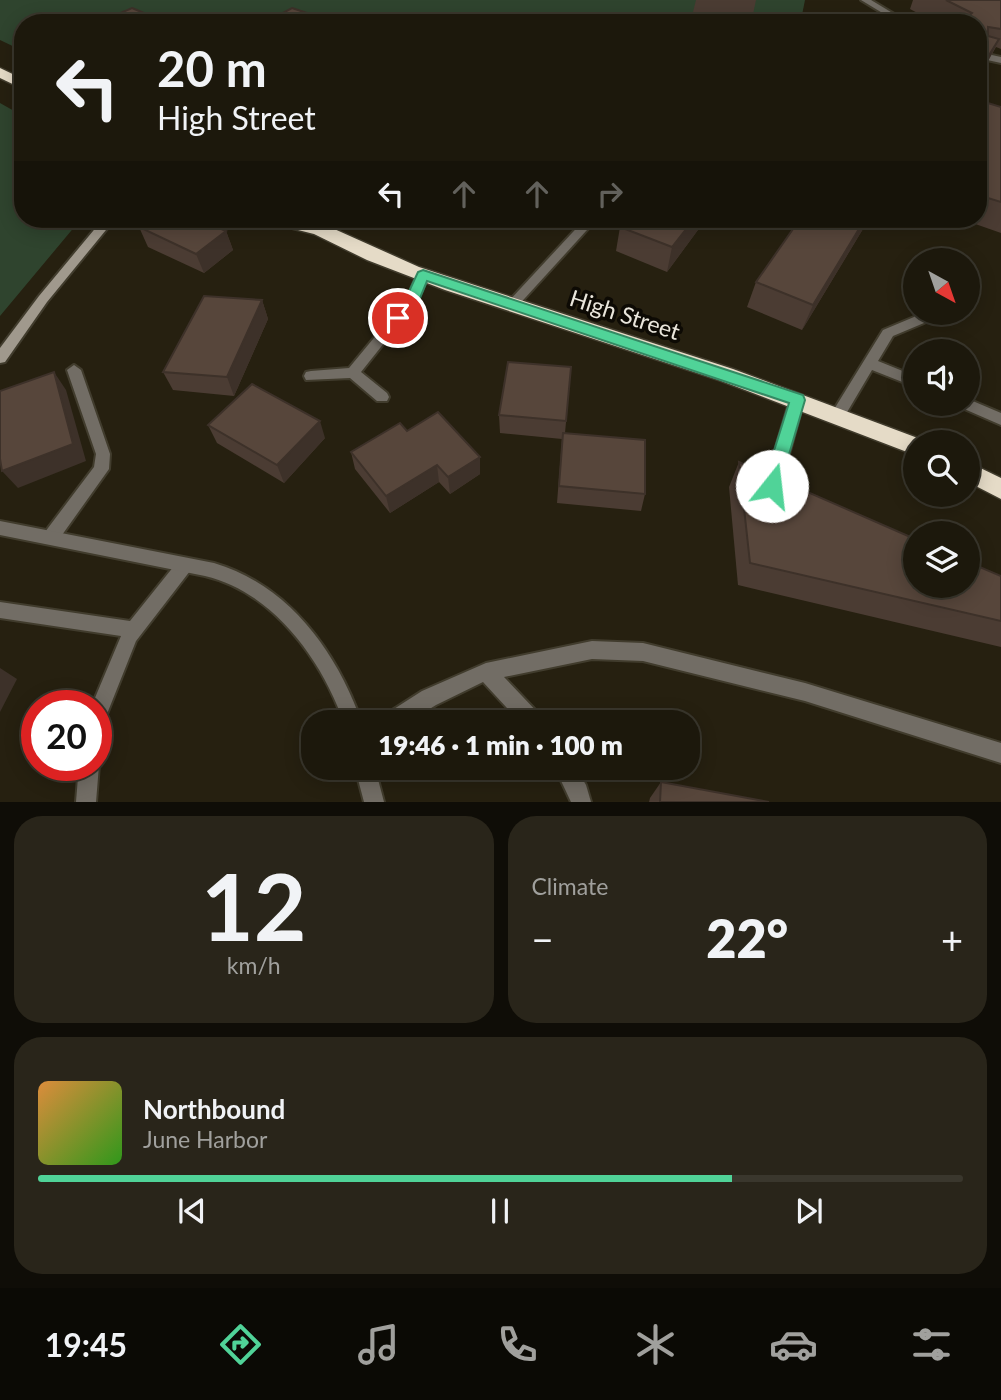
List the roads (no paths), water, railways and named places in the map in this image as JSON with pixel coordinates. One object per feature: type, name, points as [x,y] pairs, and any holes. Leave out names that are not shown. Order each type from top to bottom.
[{"type":"highway","name":"High Street","points":[[309,228],[320,231]]},
{"type":"highway","name":"High Street","points":[[315,228],[423,275],[797,400],[903,441]]},
{"type":"highway","points":[[980,478],[1001,489]]},
{"type":"street","points":[[865,0],[889,14]]},
{"type":"street","points":[[0,358],[43,299],[102,228]]},
{"type":"street","points":[[511,306],[583,228]]},
{"type":"street","points":[[353,373],[412,300],[423,275]]},
{"type":"street","points":[[838,415],[888,332],[904,326]]},
{"type":"street","points":[[870,363],[903,377]]},
{"type":"street","points":[[51,537],[101,469],[103,454],[74,370]]},
{"type":"street","points":[[311,376],[353,373],[382,397]]},
{"type":"street","points":[[772,486],[797,400]]},
{"type":"street","points":[[980,410],[1001,419]]},
{"type":"street","points":[[0,528],[228,575],[262,596],[292,621],[320,654],[345,695],[349,710]]},
{"type":"street","points":[[108,690],[135,630],[184,566]]},
{"type":"street","points":[[0,610],[135,630]]},
{"type":"street","points":[[410,710],[429,698],[486,672],[592,650],[643,652],[805,692],[1001,753]]},
{"type":"street","points":[[486,672],[522,710]]},
{"type":"street","points":[[368,780],[374,802]]},
{"type":"street","points":[[572,780],[581,802]]},
{"type":"street","points":[[86,802],[88,781]]}]
